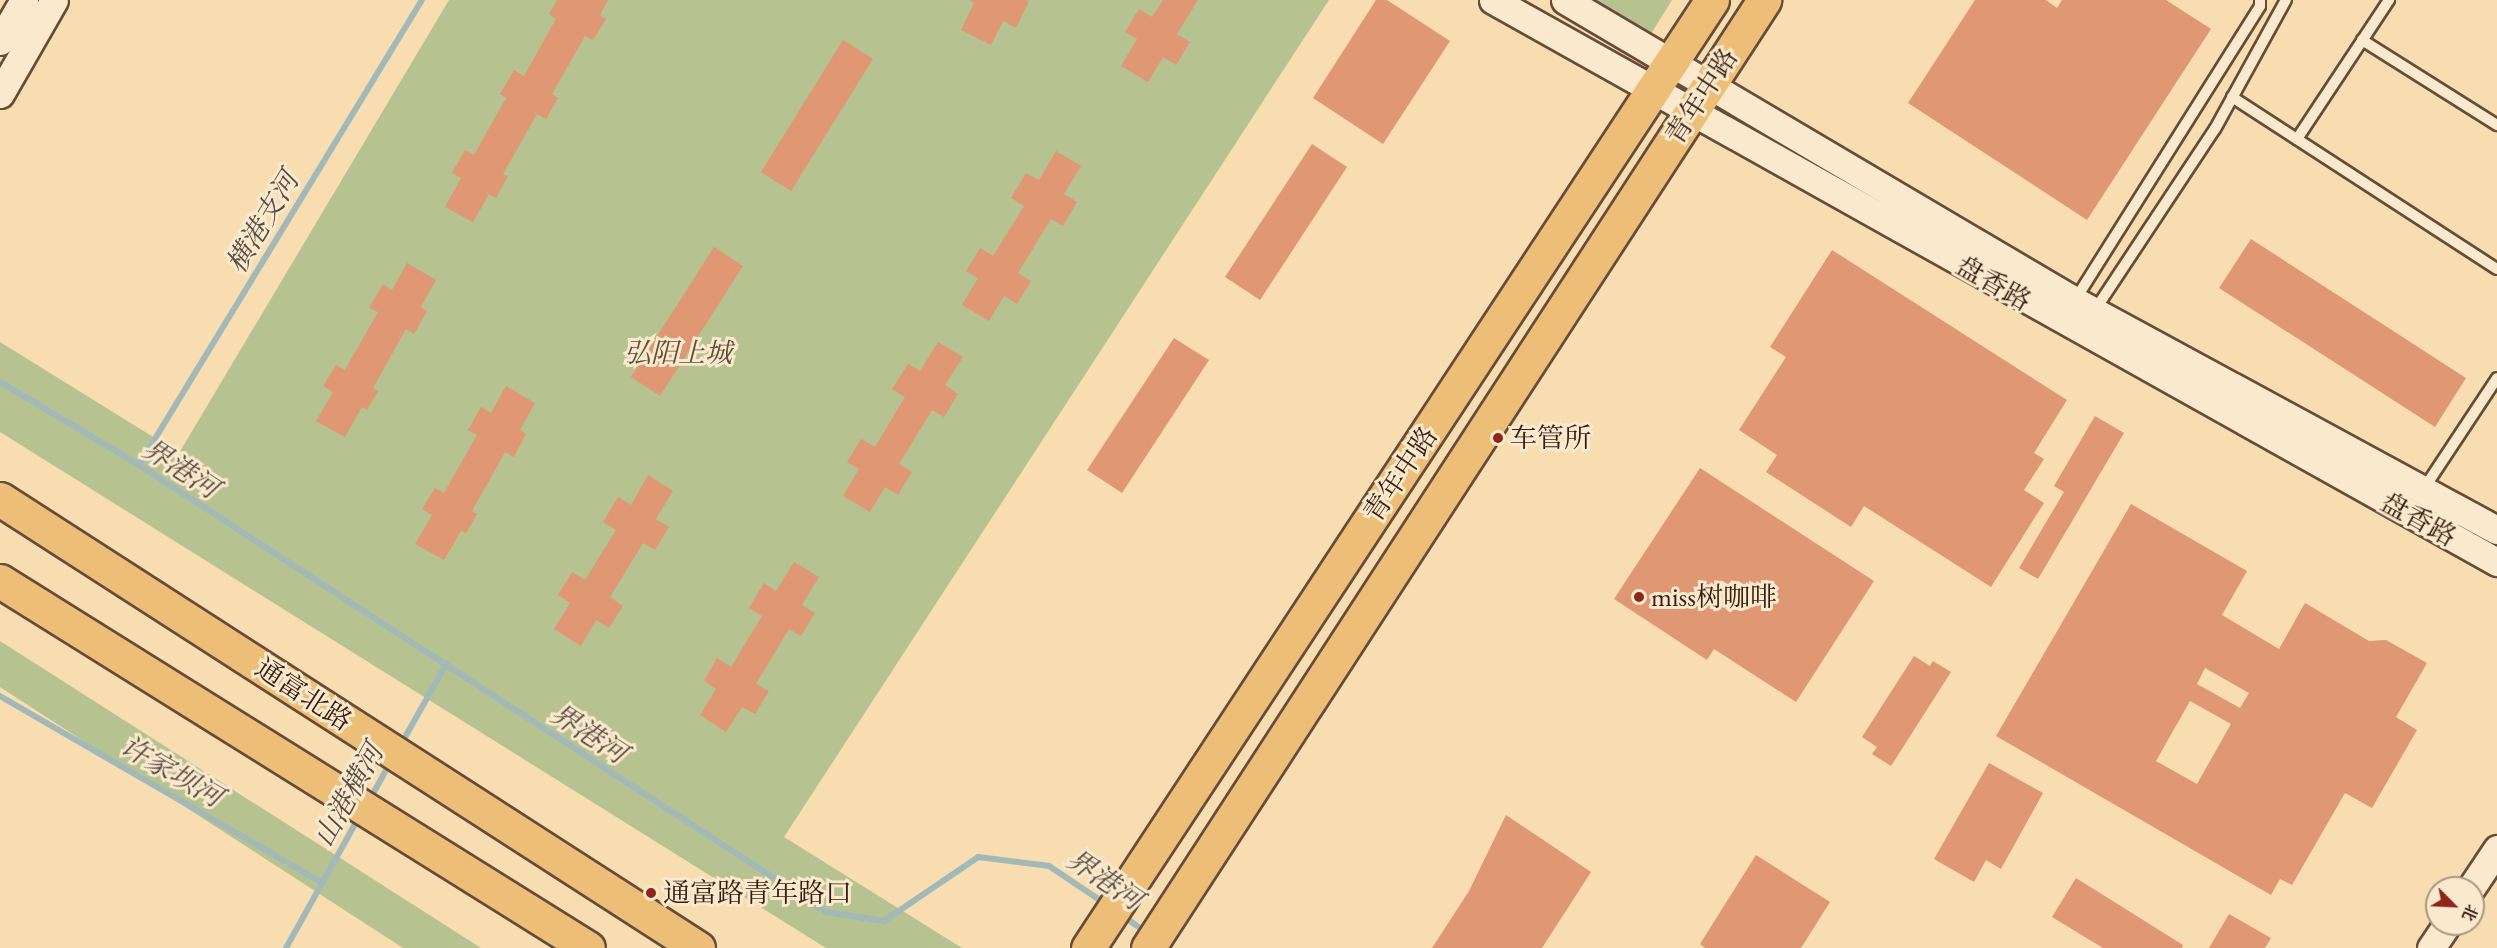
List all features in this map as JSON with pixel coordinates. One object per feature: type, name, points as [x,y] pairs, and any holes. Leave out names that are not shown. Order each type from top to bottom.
[{"type":"main road","name":"青年中路","points":[[1088,948],[1712,0]]},
{"type":"main road","name":"青年中路","points":[[1148,948],[1764,0]]},
{"type":"main road","name":"通富北路","points":[[0,499],[698,948]]},
{"type":"main road","points":[[0,581],[588,948]]},
{"type":"street","points":[[0,41],[24,0]]},
{"type":"street","points":[[0,94],[54,0]]},
{"type":"street","name":"盘香路","points":[[1493,0],[1690,112],[2081,314],[2416,502],[2497,562]]},
{"type":"street","name":"盘香路","points":[[1565,0],[1673,61],[2081,314]]},
{"type":"street","name":"盘香路","points":[[2416,502],[2497,530]]},
{"type":"street","points":[[2479,876],[2497,849]]},
{"type":"lane","points":[[2081,314],[2260,6],[2260,0]]},
{"type":"lane","points":[[2081,314],[2232,97],[2286,0]]},
{"type":"lane","points":[[2297,139],[2389,0]]},
{"type":"lane","points":[[2362,40],[2497,125]]},
{"type":"lane","points":[[2232,97],[2497,269]]},
{"type":"lane","points":[[2416,502],[2497,378]]},
{"type":"green space","name":"弘阳上城","points":[[449,0],[1329,0],[784,837],[962,948],[826,948],[0,432],[0,342],[179,453]]},
{"type":"green space","points":[[1587,0],[1672,0],[1649,37]]},
{"type":"green space","points":[[0,641],[481,948],[403,948],[0,687]]},
{"type":"building","points":[[557,0],[608,0],[600,15],[606,19],[593,40],[585,36],[552,94],[558,98],[546,119],[537,114],[503,174],[508,176],[496,198],[489,194],[473,222],[445,207],[461,178],[452,173],[465,150],[474,155],[506,98],[500,94],[514,70],[524,76],[556,19],[549,14]]},
{"type":"building","points":[[969,0],[1029,1],[1016,28],[1003,21],[991,45],[961,30],[974,3]]},
{"type":"building","points":[[1163,0],[1198,0],[1177,34],[1190,42],[1176,65],[1163,57],[1148,82],[1121,66],[1137,39],[1125,32],[1139,9],[1152,17]]},
{"type":"building","points":[[1376,0],[1387,0],[1450,41],[1383,144],[1313,98]]},
{"type":"building","points":[[1975,0],[2046,0],[2057,8],[2062,0],[2166,0],[2211,29],[2087,220],[1908,103]]},
{"type":"building","points":[[843,40],[873,59],[791,191],[761,172]]},
{"type":"building","points":[[1312,144],[1347,167],[1260,300],[1225,277]]},
{"type":"building","points":[[1056,151],[1081,166],[1064,194],[1077,202],[1063,226],[1051,219],[1018,273],[1031,281],[1017,304],[1004,296],[989,321],[962,305],[978,278],[966,271],[980,248],[993,256],[1024,206],[1011,198],[1026,173],[1039,180]]},
{"type":"building","points":[[2251,239],[2466,378],[2435,427],[2219,288]]},
{"type":"building","points":[[714,247],[743,266],[660,396],[631,377]]},
{"type":"building","points":[[1832,250],[2067,400],[2034,453],[2044,459],[2024,490],[2044,503],[1991,587],[1864,506],[1851,527],[1766,472],[1777,455],[1739,430],[1786,357],[1770,347]]},
{"type":"building","points":[[407,263],[436,280],[421,307],[427,311],[414,334],[406,329],[373,388],[378,391],[367,410],[362,407],[345,437],[316,421],[333,392],[323,386],[336,365],[345,370],[378,312],[369,308],[383,284],[392,290]]},
{"type":"building","points":[[1174,338],[1209,360],[1122,493],[1087,470]]},
{"type":"building","points":[[938,342],[963,357],[945,385],[958,394],[944,417],[932,410],[899,464],[912,472],[898,495],[885,487],[870,512],[843,496],[859,469],[847,462],[861,439],[875,447],[905,397],[892,389],[908,364],[920,371]]},
{"type":"building","points":[[506,386],[535,403],[520,430],[526,434],[514,457],[505,452],[472,511],[477,514],[466,533],[461,531],[444,560],[415,544],[432,515],[422,509],[435,488],[444,493],[477,435],[468,430],[481,407],[491,413]]},
{"type":"building","points":[[2095,416],[2124,433],[2038,579],[2019,568],[2064,492],[2054,486]]},
{"type":"building","points":[[1700,468],[1874,581],[1796,702],[1714,649],[1707,660],[1614,599]]},
{"type":"building","points":[[648,475],[673,491],[656,519],[669,527],[655,550],[643,543],[610,597],[623,606],[609,628],[596,620],[581,646],[554,629],[570,603],[558,595],[572,572],[585,580],[616,530],[603,522],[618,497],[631,505]]},
{"type":"building","points":[[2131,504],[2247,571],[2222,615],[2279,649],[2305,603],[2369,641],[2386,640],[2427,663],[2396,717],[2417,730],[2372,808],[2345,793],[2292,885],[2280,879],[2271,895],[1996,736]],"holes":[[[2205,668],[2249,693],[2240,708],[2197,684]],[[2190,701],[2231,724],[2197,784],[2156,761]]]},
{"type":"building","points":[[794,562],[819,577],[802,605],[815,613],[801,636],[789,629],[756,684],[769,691],[755,714],[742,707],[726,732],[700,715],[716,689],[704,681],[717,658],[731,667],[762,616],[749,608],[764,583],[776,591]]},
{"type":"building","points":[[1914,656],[1930,666],[1933,661],[1951,672],[1891,766],[1872,754],[1877,747],[1862,737]]},
{"type":"building","points":[[1989,763],[2043,793],[2001,869],[1986,860],[1974,882],[1934,859]]},
{"type":"building","points":[[1506,815],[1591,872],[1542,948],[1432,948],[1469,891]]},
{"type":"building","points":[[1756,855],[1830,902],[1801,948],[1705,948],[1700,944]]},
{"type":"building","points":[[2076,878],[2183,945],[2182,948],[2103,948],[2052,917]]},
{"type":"building","points":[[2229,914],[2271,938],[2265,948],[2209,948]]},
{"type":"waterway","name":"横港支河","points":[[139,465],[422,0]]},
{"type":"waterway","name":"界港河","points":[[0,382],[139,465],[826,912],[884,921],[978,857],[1049,866],[1104,903]]},
{"type":"waterway","name":"山港横河","points":[[400,746],[447,663]]},
{"type":"waterway","name":"许家坝河","points":[[0,696],[322,883]]},
{"type":"waterway","name":"山港横河","points":[[369,801],[390,763]]},
{"type":"waterway","name":"山港横河","points":[[286,948],[359,817]]},
{"type":"waterway","name":"界港河","points":[[1120,914],[1146,932]]},
{"type":"place","name":"车管所","points":[[1498,438]]},
{"type":"place","name":"miss树咖啡","points":[[1639,597]]},
{"type":"place","name":"通富路青年路口","points":[[651,893]]}]
